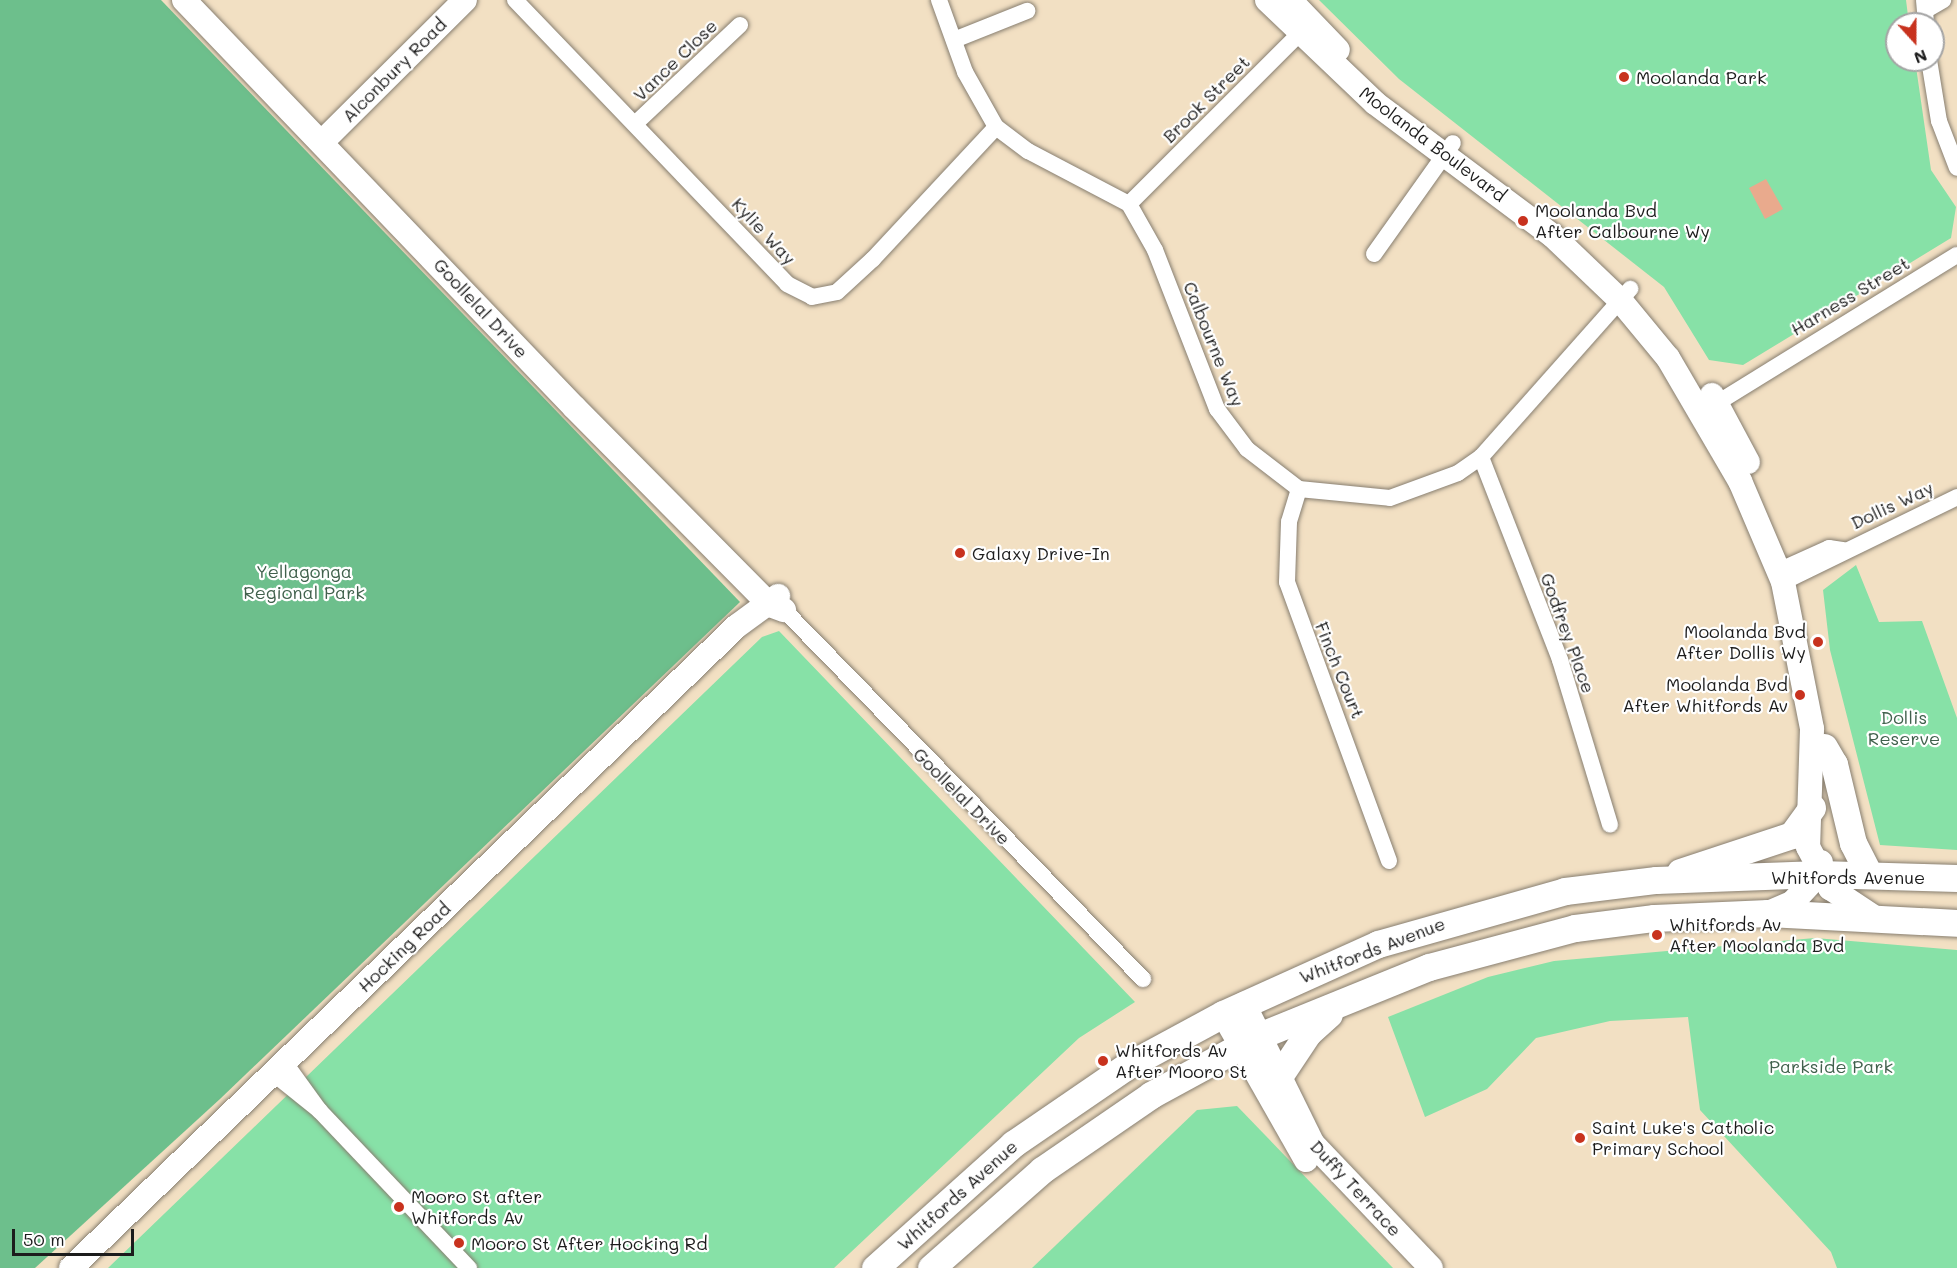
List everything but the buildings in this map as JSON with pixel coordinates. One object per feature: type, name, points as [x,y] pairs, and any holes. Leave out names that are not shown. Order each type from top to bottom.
[{"type":"main road","points":[[1824,747],[1834,764],[1853,843],[1869,874]]},
{"type":"main road","points":[[1656,880],[1792,835],[1812,807]]},
{"type":"main road","name":"Whitfords Avenue","points":[[875,1268],[1013,1144],[1127,1066],[1233,1009],[1312,971],[1430,927],[1564,891],[1656,880],[1819,874],[1957,878]]},
{"type":"main road","name":"Whitfords Avenue","points":[[931,1268],[1042,1170],[1100,1128],[1249,1041],[1346,999],[1429,968],[1575,928],[1768,913],[1874,916],[1957,922]]},
{"type":"main road","points":[[1278,1078],[1308,1033],[1346,999]]},
{"type":"street","name":"Goollelal Drive","points":[[183,0],[323,131]]},
{"type":"street","name":"Goollelal Drive","points":[[202,0],[323,131],[772,598],[1143,979]]},
{"type":"street","name":"Alconbury Road","points":[[323,131],[450,0]]},
{"type":"street","name":"Alconbury Road","points":[[323,131],[465,0]]},
{"type":"street","name":"Kylie Way","points":[[515,0],[636,123],[787,284],[812,297],[837,292],[873,259],[996,127]]},
{"type":"street","points":[[939,0],[954,40],[996,127],[1028,151],[1130,204]]},
{"type":"street","name":"Moolanda Boulevard","points":[[1267,0],[1305,28],[1375,103],[1449,149],[1625,294],[1707,403],[1787,574],[1811,641],[1824,747],[1824,847],[1819,874]]},
{"type":"street","name":"Moolanda Boulevard","points":[[1290,0],[1305,28]]},
{"type":"street","points":[[1925,11],[1943,0]]},
{"type":"street","points":[[954,40],[1027,11]]},
{"type":"street","name":"Vance Close","points":[[636,123],[740,25]]},
{"type":"street","name":"Brook Street","points":[[1130,204],[1305,28]]},
{"type":"street","points":[[1931,72],[1939,121],[1957,168]]},
{"type":"street","points":[[1374,254],[1449,149]]},
{"type":"street","name":"Calbourne Way","points":[[1130,204],[1155,250],[1217,409],[1247,449],[1299,489]]},
{"type":"street","name":"Harness Street","points":[[1707,403],[1755,369],[1762,371],[1957,255]]},
{"type":"street","points":[[1299,489],[1390,498],[1438,485],[1481,457],[1625,294]]},
{"type":"street","name":"Godfrey Place","points":[[1481,457],[1560,660],[1611,825]]},
{"type":"street","name":"Finch Court","points":[[1299,489],[1288,522],[1287,582],[1389,861]]},
{"type":"street","name":"Dollis Way","points":[[1787,574],[1830,548],[1844,550],[1957,496]]},
{"type":"street","name":"Moolanda Boulevard","points":[[1787,574],[1808,696],[1812,807],[1808,847],[1819,874],[1830,888],[1874,916]]},
{"type":"street","name":"Hocking Road","points":[[71,1268],[737,626],[772,598]]},
{"type":"street","points":[[1768,913],[1792,903],[1819,874]]},
{"type":"street","name":"Duffy Terrace","points":[[1233,1009],[1301,1154],[1410,1268]]},
{"type":"street","name":"Duffy Terrace","points":[[1249,1041],[1278,1078],[1313,1143],[1431,1268]]},
{"type":"street","points":[[279,1068],[469,1268]]},
{"type":"green space","name":"Yellagonga Regional Park","points":[[0,0],[161,0],[740,602],[220,1099],[35,1268],[0,1268]]},
{"type":"green space","name":"Moolanda Park","points":[[1319,0],[1906,0],[1908,12],[1885,12],[1885,72],[1917,72],[1931,170],[1956,207],[1951,238],[1743,365],[1709,360],[1664,287],[1399,79]]},
{"type":"green space","name":"Dollis Reserve","points":[[1856,565],[1879,622],[1922,621],[1957,718],[1957,850],[1880,845],[1830,650],[1823,590]]},
{"type":"green space","points":[[779,631],[1135,1002],[1079,1038],[834,1268],[108,1268],[762,637]]},
{"type":"green space","name":"Parkside Park","points":[[1815,938],[1957,950],[1957,1268],[1837,1268],[1831,1252],[1700,1110],[1688,1017],[1610,1021],[1536,1038],[1487,1089],[1425,1117],[1388,1017],[1488,977],[1554,961]]},
{"type":"green space","points":[[1237,1106],[1393,1268],[1032,1268],[1197,1110]]},
{"type":"place","name":"Moolanda Park","points":[[1624,77]]},
{"type":"place","name":"Moolanda Bvd After Calbourne Wy","points":[[1523,221]]},
{"type":"place","name":"Galaxy Drive-In","points":[[960,553]]},
{"type":"place","name":"Moolanda Bvd After Dollis Wy","points":[[1818,642]]},
{"type":"place","name":"Moolanda Bvd After Whitfords Av","points":[[1800,695]]},
{"type":"place","name":"Whitfords Av After Moolanda Bvd","points":[[1657,935]]},
{"type":"place","name":"Whitfords Av After Mooro St","points":[[1103,1061]]},
{"type":"place","name":"Saint Luke's Catholic Primary School","points":[[1580,1138]]},
{"type":"place","name":"Mooro St after Whitfords Av","points":[[399,1207]]},
{"type":"place","name":"Mooro St After Hocking Rd","points":[[459,1243]]}]
